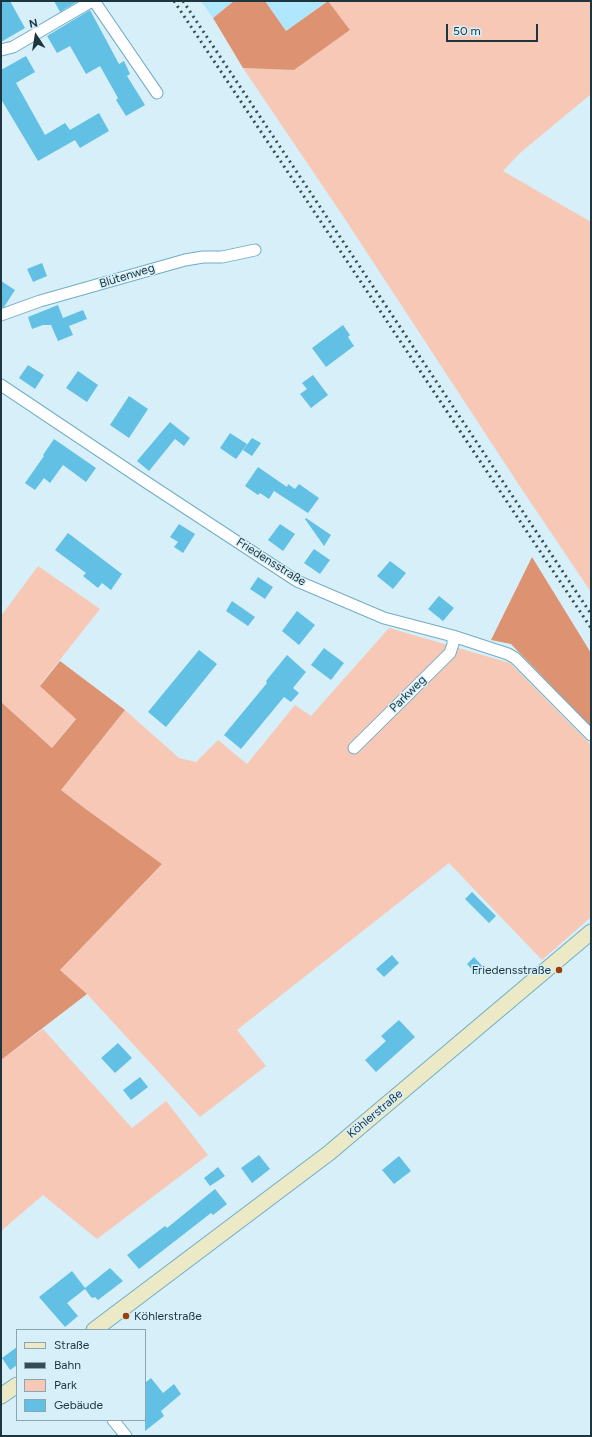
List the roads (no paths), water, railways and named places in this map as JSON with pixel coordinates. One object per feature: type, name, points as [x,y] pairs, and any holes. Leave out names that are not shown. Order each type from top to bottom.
[{"type":"street","points":[[1,50],[13,47],[93,1],[157,94]]},
{"type":"street","name":"Blütenweg","points":[[1,314],[40,301],[185,260],[204,257],[222,257],[255,250]]},
{"type":"street","name":"Friedensstraße","points":[[1,384],[146,482],[297,580],[384,618],[453,636],[508,654],[514,658],[591,735]]},
{"type":"street","name":"Parkweg","points":[[354,748],[450,653],[453,644],[453,636]]},
{"type":"street","name":"Köhlerstraße","points":[[95,1329],[328,1153],[591,932]]},
{"type":"street","points":[[1,1396],[16,1386]]},
{"type":"street","points":[[114,1421],[126,1436]]},
{"type":"railway","points":[[174,1],[591,628]]},
{"type":"railway","points":[[183,1],[591,614]]},
{"type":"place","name":"Friedensstraße","points":[[559,970]]},
{"type":"place","name":"Köhlerstraße","points":[[126,1316]]}]
